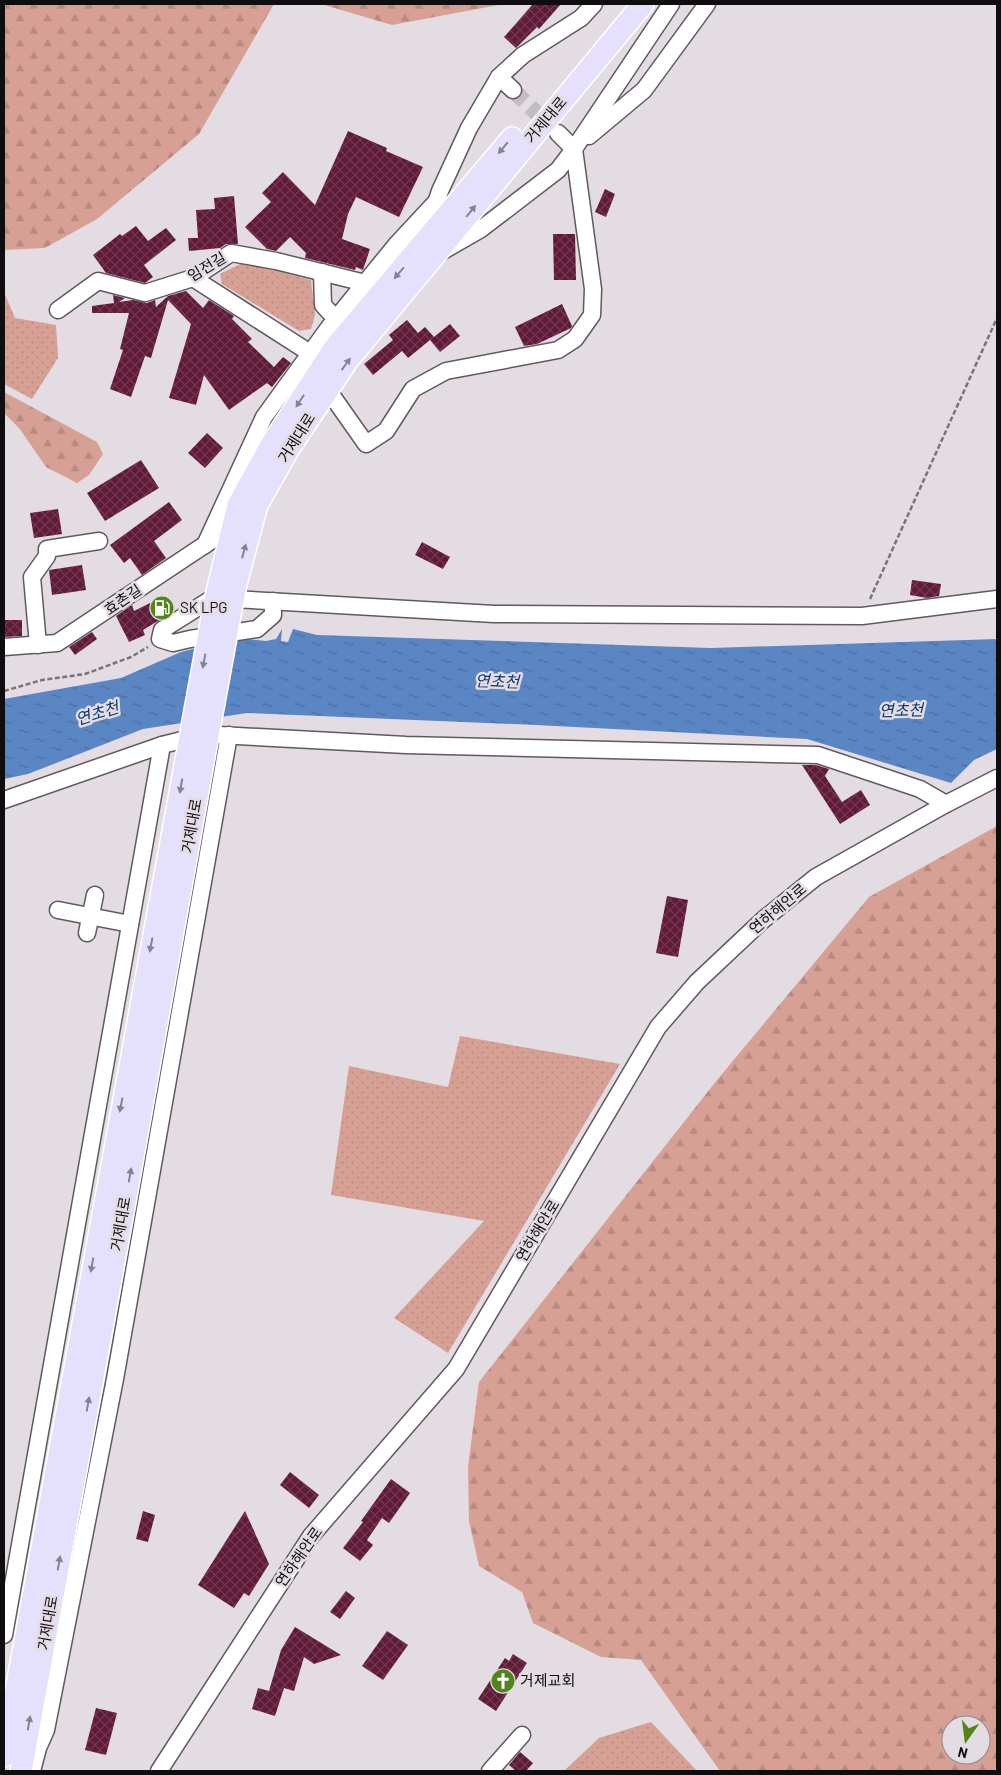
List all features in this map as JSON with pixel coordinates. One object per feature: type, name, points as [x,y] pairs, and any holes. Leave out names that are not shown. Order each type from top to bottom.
[{"type":"main road","name":"거제대로","points":[[225,597],[236,580],[257,505],[288,450],[347,361],[427,252],[625,4]]},
{"type":"main road","name":"거제대로","points":[[21,1771],[209,736],[233,526],[238,505],[271,445],[335,347],[427,252],[643,4]]},
{"type":"main road","name":"거제대로","points":[[4,1756],[117,1130],[209,736]]},
{"type":"street","points":[[427,252],[436,202],[470,128],[499,77],[523,55],[581,18],[594,4]]},
{"type":"street","points":[[427,252],[481,230],[558,170],[671,4]]},
{"type":"street","points":[[574,149],[644,90],[707,4]]},
{"type":"street","points":[[499,77],[513,90]]},
{"type":"street","points":[[328,390],[366,444],[386,431],[413,389],[446,371],[558,350],[575,339],[592,315],[593,289],[574,149],[558,133]]},
{"type":"street","points":[[204,545],[264,417],[336,319],[396,245],[436,202]]},
{"type":"street","name":"임전길","points":[[58,310],[98,281],[144,293],[193,278],[231,253],[276,261],[365,283]]},
{"type":"street","points":[[322,272],[322,305],[336,319]]},
{"type":"street","points":[[193,278],[310,353]]},
{"type":"street","name":"효촌길","points":[[4,647],[57,643],[233,526]]},
{"type":"street","points":[[38,645],[32,577],[46,556],[47,549],[99,541]]},
{"type":"street","points":[[274,601],[273,615],[257,629],[173,643],[160,639],[162,630],[225,597],[494,614],[862,616],[997,599]]},
{"type":"street","points":[[32,1771],[38,1748],[46,1730],[114,1379],[209,736]]},
{"type":"street","points":[[4,800],[162,745],[209,736],[406,745],[818,755],[920,789],[946,804]]},
{"type":"street","points":[[4,1635],[162,745]]},
{"type":"street","name":"연하해안로","points":[[159,1771],[311,1536],[456,1370],[658,1027],[697,982],[757,925],[816,877],[946,804],[997,778]]},
{"type":"street","points":[[88,933],[95,895]]},
{"type":"street","points":[[58,910],[130,924]]},
{"type":"street","points":[[490,1771],[522,1735]]},
{"type":"path","points":[[862,616],[997,318]]},
{"type":"path","points":[[4,692],[42,680],[85,674],[131,657],[160,639]]},
{"type":"green space","points":[[4,4],[274,4],[199,134],[97,219],[45,248],[4,250]]},
{"type":"green space","points":[[321,4],[504,4],[392,25]]},
{"type":"green space","points":[[244,262],[311,280],[315,315],[311,329],[299,331],[222,284],[220,274]]},
{"type":"green space","points":[[4,292],[15,318],[56,325],[58,358],[32,399],[4,384]]},
{"type":"green space","points":[[4,392],[97,442],[103,454],[89,475],[77,483],[46,467],[19,428],[4,413]]},
{"type":"green space","points":[[997,826],[997,1771],[720,1771],[641,1660],[601,1657],[533,1623],[522,1592],[479,1566],[469,1521],[468,1467],[479,1382],[717,1080],[869,897]]},
{"type":"green space","points":[[460,1036],[620,1064],[448,1353],[394,1318],[484,1221],[331,1195],[349,1066],[448,1087]]},
{"type":"green space","points":[[651,1722],[697,1771],[564,1771],[599,1738]]},
{"type":"water","name":"연초천","points":[[282,629],[281,641],[288,642],[293,629],[317,635],[711,648],[997,639],[997,749],[974,760],[951,783],[807,739],[247,713],[143,729],[28,774],[4,779],[4,699],[121,678],[181,652],[216,643],[246,639],[266,641],[276,639]]},
{"type":"building","points":[[533,4],[561,4],[539,29],[537,27],[516,48],[504,37]]},
{"type":"building","points":[[348,131],[387,148],[386,151],[423,167],[399,217],[356,197],[348,214],[342,239],[370,249],[363,270],[356,267],[355,270],[305,258],[306,253],[290,237],[276,251],[267,249],[245,227],[271,202],[262,193],[283,172],[315,205]]},
{"type":"building","points":[[605,189],[615,194],[606,217],[595,212]]},
{"type":"building","points":[[234,196],[238,244],[226,244],[220,248],[189,251],[188,238],[198,238],[196,210],[215,209],[214,198]]},
{"type":"building","points":[[136,226],[148,241],[166,228],[176,240],[144,265],[153,277],[145,283],[106,273],[93,255],[120,234],[122,236]]},
{"type":"building","points":[[553,234],[575,234],[576,280],[554,280]]},
{"type":"building","points":[[186,291],[203,308],[209,300],[234,316],[232,319],[252,339],[248,342],[274,367],[283,357],[291,363],[272,387],[267,383],[229,410],[204,375],[196,405],[169,398],[191,324],[168,300],[151,358],[145,356],[131,397],[110,389],[123,350],[120,349],[129,313],[92,313],[92,306],[114,303],[113,295],[125,298],[119,302],[133,300],[147,303],[155,300],[156,307],[168,296]]},
{"type":"building","points":[[562,304],[572,326],[571,328],[537,344],[524,346],[515,327]]},
{"type":"building","points":[[407,320],[418,333],[425,327],[434,337],[450,324],[460,336],[440,352],[430,340],[408,358],[402,351],[373,375],[364,364],[393,340],[389,335]]},
{"type":"building","points":[[207,433],[223,448],[205,468],[188,453]]},
{"type":"building","points":[[141,460],[159,488],[105,521],[87,493]]},
{"type":"building","points":[[169,502],[182,520],[154,541],[166,558],[142,575],[130,558],[124,563],[110,545]]},
{"type":"building","points":[[58,509],[62,534],[34,538],[30,513]]},
{"type":"building","points":[[422,542],[450,557],[443,569],[415,555]]},
{"type":"building","points":[[82,565],[86,590],[52,595],[49,570]]},
{"type":"building","points":[[912,580],[941,584],[939,596],[927,598],[910,595]]},
{"type":"building","points":[[162,597],[171,613],[143,630],[145,635],[129,642],[116,616],[132,605],[134,611]]},
{"type":"building","points":[[4,620],[22,620],[22,636],[4,637]]},
{"type":"building","points":[[92,632],[97,639],[75,655],[69,647]]},
{"type":"building","points":[[802,765],[816,765],[829,769],[825,776],[842,802],[861,790],[870,805],[840,824]]},
{"type":"building","points":[[667,896],[688,900],[678,957],[656,953]]},
{"type":"building","points":[[290,1472],[319,1495],[309,1508],[280,1485]]},
{"type":"building","points":[[391,1479],[410,1493],[389,1523],[382,1518],[367,1540],[373,1545],[360,1561],[343,1548],[363,1522],[361,1521]]},
{"type":"building","points":[[143,1511],[155,1515],[148,1542],[136,1539]]},
{"type":"building","points":[[245,1511],[269,1564],[249,1596],[244,1593],[234,1608],[198,1585]]},
{"type":"building","points":[[346,1591],[355,1598],[340,1619],[330,1612]]},
{"type":"building","points":[[295,1627],[341,1655],[314,1664],[304,1657],[294,1691],[284,1688],[275,1716],[252,1709],[258,1688],[269,1691],[281,1650]]},
{"type":"building","points":[[387,1631],[408,1645],[383,1680],[362,1666]]},
{"type":"building","name":"거제교회","points":[[513,1654],[527,1663],[496,1711],[478,1699],[505,1658],[509,1661]]},
{"type":"building","points":[[96,1708],[117,1713],[106,1755],[85,1750]]},
{"type":"building","points":[[520,1752],[533,1763],[526,1771],[516,1771],[509,1765]]},
{"type":"tunnel","points":[[513,90],[553,129]]},
{"type":"place","name":"SK LPG","points":[[162,608]]},
{"type":"place","name":"거제교회","points":[[503,1681]]}]
